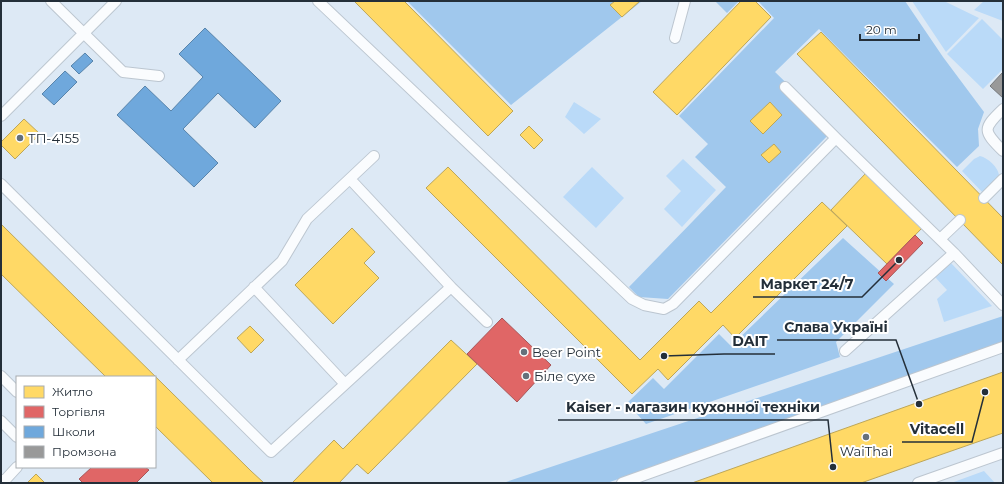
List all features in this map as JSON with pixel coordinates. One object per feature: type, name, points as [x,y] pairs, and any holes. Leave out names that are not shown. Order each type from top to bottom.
[{"type":"lane","points":[[51,1],[124,72],[159,76]]},
{"type":"lane","points":[[1,116],[116,1]]},
{"type":"lane","points":[[318,1],[632,299],[644,305],[664,309],[673,304],[836,138]]},
{"type":"lane","points":[[675,38],[685,1]]},
{"type":"lane","points":[[785,87],[940,239],[1003,305]]},
{"type":"lane","points":[[1003,109],[992,119],[988,128],[989,137],[1003,151]]},
{"type":"lane","points":[[178,360],[282,261],[307,219],[374,156]]},
{"type":"lane","points":[[350,179],[451,287],[487,322]]},
{"type":"lane","points":[[984,198],[1003,179]]},
{"type":"lane","points":[[1,184],[271,452],[451,287]]},
{"type":"lane","points":[[940,239],[960,220]]},
{"type":"lane","points":[[845,351],[954,253]]},
{"type":"lane","points":[[254,287],[344,384]]},
{"type":"lane","points":[[622,483],[1003,346]]},
{"type":"lane","points":[[1,376],[16,391]]},
{"type":"lane","points":[[1,421],[16,435]]},
{"type":"lane","points":[[918,483],[1003,453]]},
{"type":"lane","points":[[1,480],[5,480],[16,468]]},
{"type":"shaded area","points":[[407,1],[642,1],[511,105]]},
{"type":"shaded area","points":[[715,1],[739,1],[727,13]]},
{"type":"shaded area","points":[[758,1],[905,1],[943,57],[984,112],[978,129],[979,146],[957,167],[819,29],[775,72],[834,129],[668,299],[639,297],[629,287],[726,187],[695,157],[708,144],[679,116],[774,18]]},
{"type":"shaded area","points":[[912,1],[944,1],[979,18],[946,52]]},
{"type":"shaded area","points":[[984,1],[1003,1],[1003,21],[974,10]]},
{"type":"shaded area","points":[[982,19],[1003,40],[1003,69],[983,89],[947,54]]},
{"type":"shaded area","points":[[574,102],[601,119],[584,134],[565,117]]},
{"type":"shaded area","points":[[980,156],[992,163],[997,169],[999,175],[983,193],[962,171],[974,159]]},
{"type":"shaded area","points":[[683,159],[716,190],[682,227],[664,209],[681,191],[666,176]]},
{"type":"shaded area","points":[[592,167],[624,198],[596,228],[563,197]]},
{"type":"shaded area","points":[[843,238],[894,284],[836,342],[840,357],[646,424],[627,403],[653,378],[664,389],[719,334],[731,346]]},
{"type":"shaded area","points":[[950,262],[992,306],[944,322],[937,299],[947,290],[935,277]]},
{"type":"shaded area","points":[[1003,316],[1003,343],[607,483],[503,483]]},
{"type":"shaded area","points":[[984,471],[995,483],[951,483]]},
{"type":"building: Житло","points":[[354,1],[404,1],[513,111],[488,136]]},
{"type":"building: Житло","points":[[615,1],[640,1],[622,17],[610,5]]},
{"type":"building: Житло","points":[[741,1],[755,1],[771,17],[677,115],[653,92]]},
{"type":"building: Житло","points":[[821,32],[1003,218],[1003,265],[797,54]]},
{"type":"building: Житло","points":[[770,102],[782,115],[763,134],[750,121]]},
{"type":"building: Житло","name":"ТП-4155","points":[[24,119],[40,134],[15,159],[1,145],[1,142]]},
{"type":"building: Житло","points":[[529,126],[543,140],[534,149],[520,135]]},
{"type":"building: Житло","points":[[774,144],[781,152],[769,163],[761,155]]},
{"type":"building: Житло","points":[[448,167],[640,360],[699,301],[711,313],[822,202],[847,226],[735,338],[723,325],[668,380],[658,369],[632,394],[426,188]]},
{"type":"building: Житло","points":[[866,173],[923,227],[887,264],[831,210]]},
{"type":"building: Житло","points":[[1,224],[155,376],[105,376],[1,274]]},
{"type":"building: Житло","points":[[352,228],[375,252],[364,263],[379,278],[333,324],[295,285]]},
{"type":"building: Житло","points":[[250,326],[264,340],[251,353],[237,338]]},
{"type":"building: Житло","points":[[451,340],[477,364],[368,474],[357,464],[339,483],[292,483],[334,440],[343,449]]},
{"type":"building: Житло","points":[[1003,372],[1003,433],[861,483],[692,483]]},
{"type":"building: Житло","points":[[156,377],[264,483],[213,483],[156,427]]},
{"type":"building: Житло","points":[[36,474],[45,483],[27,483]]},
{"type":"building: Торгівля","points":[[915,235],[923,243],[886,281],[878,273]]},
{"type":"building: Торгівля","points":[[502,318],[551,365],[517,402],[467,354]]},
{"type":"building: Торгівля","points":[[91,468],[146,468],[149,470],[136,483],[83,483],[79,479]]},
{"type":"building: Школи","points":[[205,28],[281,101],[255,128],[218,93],[183,129],[218,163],[194,187],[117,115],[145,86],[171,111],[203,77],[179,54]]},
{"type":"building: Школи","points":[[85,53],[93,61],[79,74],[71,66]]},
{"type":"building: Школи","points":[[65,71],[77,82],[54,105],[42,94]]},
{"type":"building: Промзона","points":[[1003,72],[1003,98],[990,86]]},
{"type":"place","name":"ТП-4155","points":[[20,138]]},
{"type":"place","name":"Маркет 24/7","points":[[899,260]]},
{"type":"place","name":"Beer Point","points":[[524,352]]},
{"type":"place","name":"DAIT","points":[[664,356]]},
{"type":"place","name":"Біле сухе","points":[[526,376]]},
{"type":"place","name":"Vitacell","points":[[985,392]]},
{"type":"place","name":"Слава Україні","points":[[919,404]]},
{"type":"place","name":"WaiThai","points":[[866,437]]},
{"type":"place","name":"Kaiser - магазин кухонної техніки","points":[[833,467]]}]
